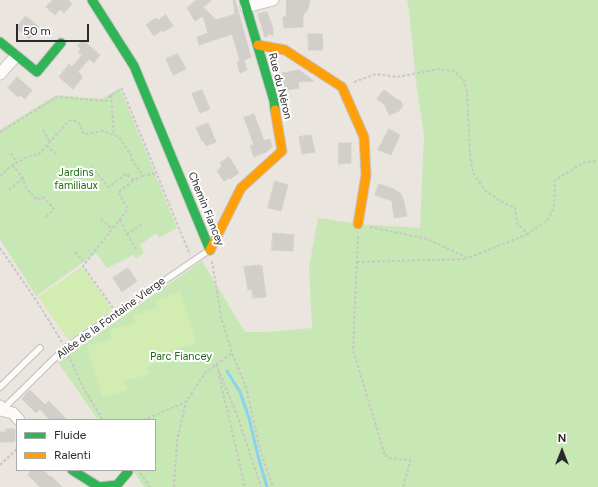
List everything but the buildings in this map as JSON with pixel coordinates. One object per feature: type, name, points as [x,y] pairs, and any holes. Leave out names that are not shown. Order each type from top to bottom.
[{"type":"street","name":"Chemin Fiancey","points":[[92,0],[134,66],[210,250]]},
{"type":"street","points":[[245,3],[273,0]]},
{"type":"street","name":"Rue du Néron","points":[[210,250],[241,188],[282,151],[274,102],[245,3]]},
{"type":"street","points":[[0,42],[36,72],[61,43]]},
{"type":"street","points":[[258,45],[285,50],[342,87],[364,137],[366,175],[358,224]]},
{"type":"street","points":[[0,74],[16,56]]},
{"type":"street","points":[[0,409],[13,413],[18,419]]},
{"type":"street","points":[[74,471],[99,487],[117,485],[128,472]]},
{"type":"lane","name":"Allée de la Fontaine Vierge","points":[[0,409],[65,348],[116,312],[210,250]]},
{"type":"lane","points":[[0,387],[40,348]]},
{"type":"path","points":[[342,87],[376,74],[397,77],[439,69],[454,71],[464,80],[467,92],[470,155],[473,174],[485,190],[500,201],[515,208],[517,223],[528,234]]},
{"type":"path","points":[[0,132],[57,97],[106,101],[111,95],[122,89],[193,261]]},
{"type":"path","points":[[111,95],[114,134]]},
{"type":"path","points":[[0,176],[12,165],[29,156],[39,154],[69,121],[73,120],[80,124],[82,132],[86,134],[103,131],[119,137],[143,176]]},
{"type":"path","points":[[43,130],[50,142]]},
{"type":"path","points":[[47,145],[57,156]]},
{"type":"path","points":[[11,154],[17,163]]},
{"type":"path","points":[[357,262],[468,258],[528,234],[547,221],[554,208],[555,180],[585,162],[598,161]]},
{"type":"path","points":[[12,165],[23,178],[26,188],[37,200],[43,197],[54,209],[45,218]]},
{"type":"path","points":[[81,179],[90,168],[92,168],[109,187],[126,174],[134,180]]},
{"type":"path","points":[[116,312],[83,266],[128,209],[118,192],[134,180],[143,176],[157,173]]},
{"type":"path","points":[[9,190],[23,178]]},
{"type":"path","points":[[101,219],[112,229]]},
{"type":"path","points":[[120,220],[136,249]]},
{"type":"path","points":[[127,234],[143,224]]},
{"type":"path","points":[[358,224],[353,350],[384,455],[390,458],[410,460],[410,467],[406,474],[403,487]]},
{"type":"path","points":[[369,227],[427,239],[468,258]]},
{"type":"path","points":[[0,248],[36,300],[65,348],[84,389],[101,419]]},
{"type":"path","name":"Chemin Fiancey","points":[[210,250],[221,317],[232,353],[246,387],[260,450],[272,487]]},
{"type":"path","points":[[76,252],[86,262]]},
{"type":"path","points":[[174,487],[177,440],[186,402],[205,373],[232,353]]},
{"type":"path","points":[[216,364],[245,487]]},
{"type":"path","points":[[216,364],[239,420],[261,487]]},
{"type":"path","points":[[145,419],[186,402]]},
{"type":"path","points":[[0,465],[16,450]]},
{"type":"path","points":[[138,471],[150,487]]},
{"type":"green space","name":"Parc Fiancey","points":[[407,0],[598,0],[598,487],[144,487],[134,471],[156,471],[156,419],[97,419],[58,362],[202,261],[245,332],[267,332],[312,328],[309,268],[318,218],[358,224],[420,228],[424,135],[416,82]]},
{"type":"green space","name":"Jardins familiaux","points":[[120,88],[177,228],[159,238],[156,233],[140,245],[144,253],[136,258],[133,255],[107,268],[96,253],[36,296],[0,239],[0,130],[56,95],[101,99]]},
{"type":"green space","points":[[82,267],[112,310],[69,340],[38,297]]},
{"type":"green space","points":[[181,292],[196,343],[170,350],[172,358],[147,366],[150,374],[125,381],[127,390],[102,397],[87,346],[112,339],[110,330],[135,323],[133,315],[158,308],[156,300]]},
{"type":"waterway","points":[[227,371],[240,392],[249,418],[267,487]]},
{"type":"traffic: fast","points":[[92,0],[134,66],[210,250]]},
{"type":"traffic: fast","points":[[244,0],[274,101],[275,110]]},
{"type":"traffic: fast","points":[[0,42],[37,72],[61,43]]},
{"type":"traffic: fast","points":[[74,471],[99,487],[117,485],[128,472]]},
{"type":"traffic: slow","points":[[258,45],[285,50],[342,87],[364,137],[366,175],[358,224]]},
{"type":"traffic: slow","points":[[210,250],[241,188],[282,151],[275,110]]}]
